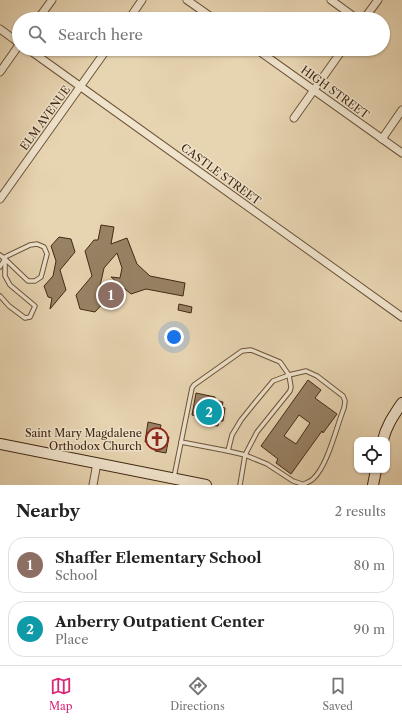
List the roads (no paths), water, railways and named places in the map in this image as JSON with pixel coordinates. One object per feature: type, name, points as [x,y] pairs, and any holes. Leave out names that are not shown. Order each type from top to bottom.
[{"type":"main road","points":[[384,437],[392,418],[402,403]]},
{"type":"main road","points":[[0,444],[206,485]]},
{"type":"main road","points":[[373,485],[375,473]]},
{"type":"street","points":[[43,12],[52,0]]},
{"type":"street","points":[[134,12],[142,0]]},
{"type":"street","points":[[188,0],[204,12]]},
{"type":"street","points":[[331,0],[348,12]]},
{"type":"street","points":[[369,12],[378,0]]},
{"type":"street","points":[[0,29],[12,38]]},
{"type":"street","points":[[0,72],[12,54]]},
{"type":"street","name":"CASTLE STREET","points":[[38,56],[402,317]]},
{"type":"street","name":"ELM AVENUE","points":[[0,199],[102,56]]},
{"type":"street","name":"HIGH STREET","points":[[266,56],[402,154]]},
{"type":"street","points":[[294,118],[338,56]]},
{"type":"street","points":[[382,139],[402,110]]},
{"type":"street","points":[[93,485],[97,463]]},
{"type":"lane","points":[[0,267],[3,258],[30,245],[37,244],[44,247],[47,254],[41,277],[35,281],[28,281],[3,258]]},
{"type":"lane","points":[[0,296],[9,306],[25,318],[30,318],[35,306],[10,285],[5,276],[3,258]]},
{"type":"lane","points":[[173,478],[191,390],[194,385],[242,351],[256,352],[280,362],[289,375],[291,387],[290,391],[257,432],[246,456],[240,485]]},
{"type":"lane","points":[[181,442],[246,456],[267,464],[293,481],[302,485],[312,480],[321,469],[344,408],[344,396],[317,376],[306,371],[289,375],[274,381],[252,405],[241,420],[232,435],[228,451]]},
{"type":"place","name":"Shaffer Elementary School","points":[[111,295]]},
{"type":"place","name":"Anberry Outpatient Center","points":[[209,412]]},
{"type":"place","name":"Saint Mary Magdalene Orthodox Church","points":[[157,439]]}]
